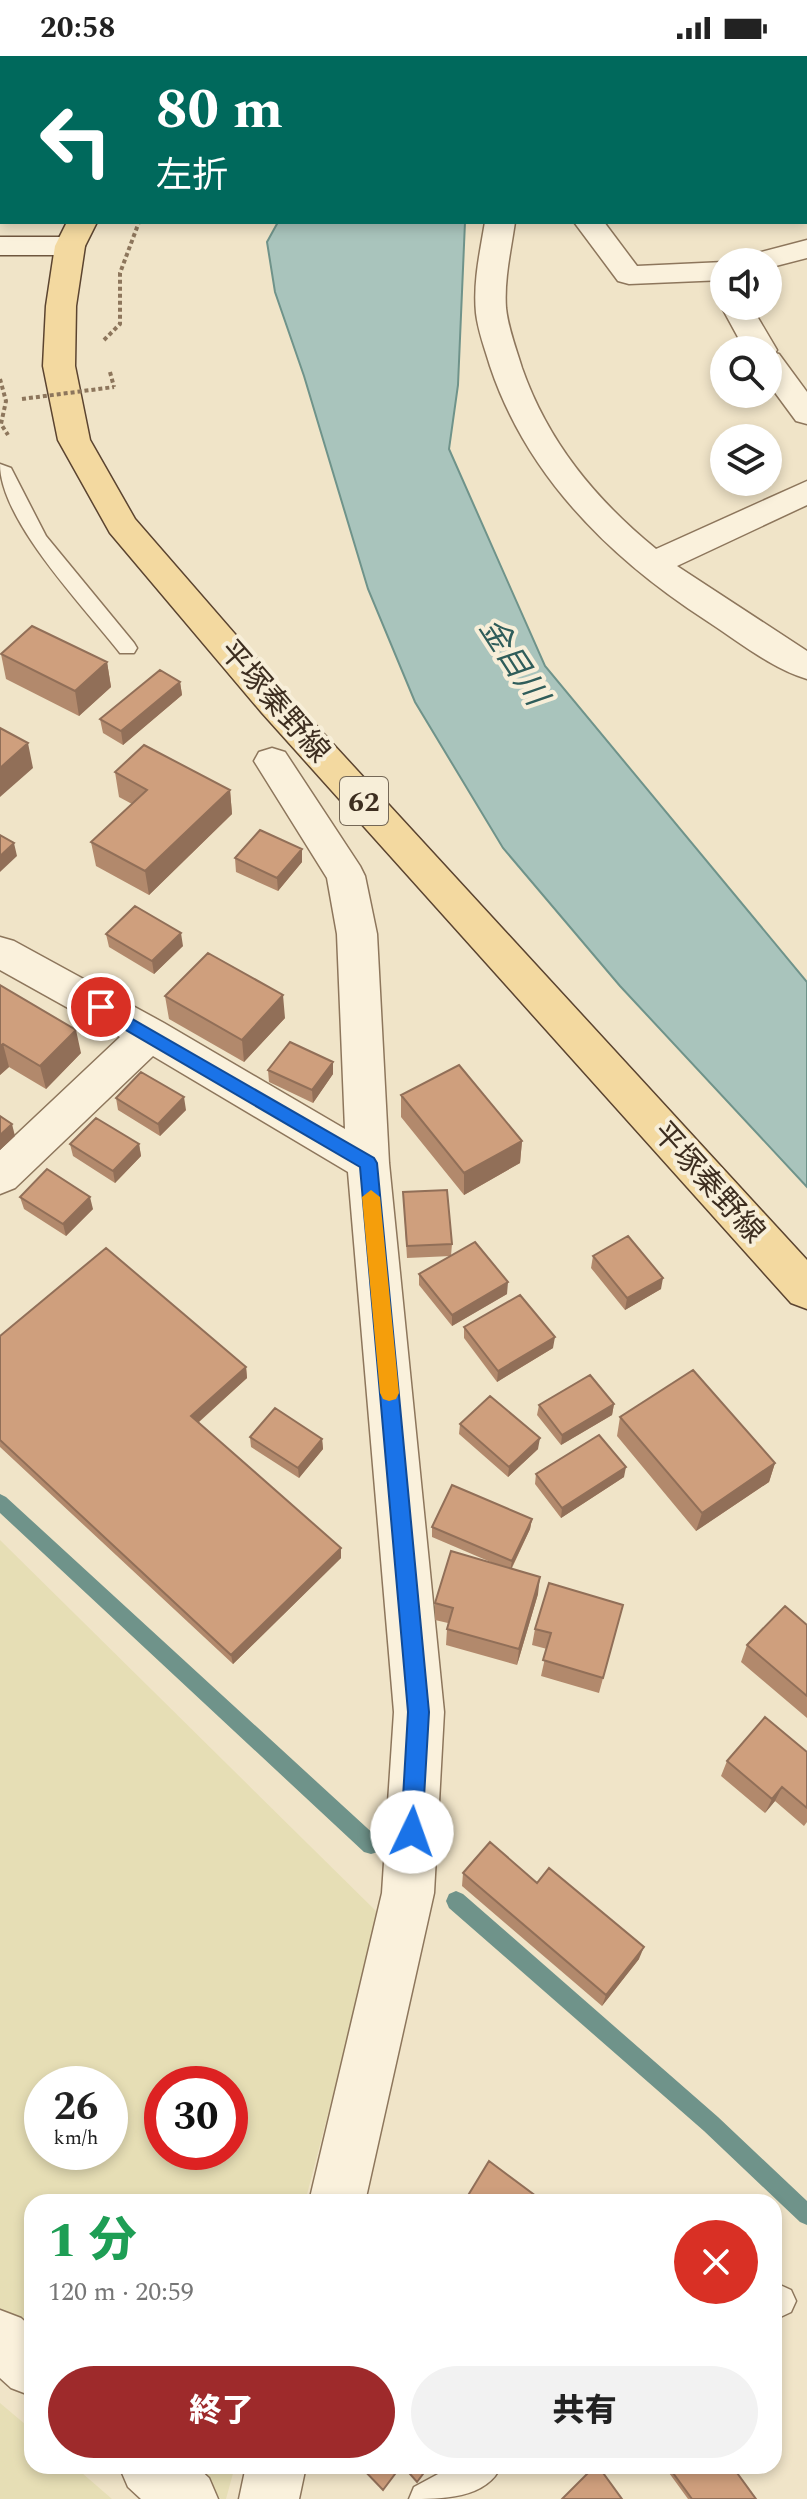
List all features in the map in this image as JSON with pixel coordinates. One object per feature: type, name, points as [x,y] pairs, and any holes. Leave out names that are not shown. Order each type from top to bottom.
[{"type":"main road","name":"平塚秦野線","points":[[76,234],[61,306],[59,366],[74,440],[122,525],[275,704],[807,1290]]},
{"type":"street","points":[[500,224],[490,308],[516,400],[546,456],[586,506],[653,564],[760,639],[807,667]]},
{"type":"street","points":[[591,224],[629,275],[710,275]]},
{"type":"street","points":[[0,246],[76,234]]},
{"type":"street","points":[[782,256],[807,249]]},
{"type":"street","points":[[782,380],[807,414]]},
{"type":"street","points":[[653,564],[807,492]]},
{"type":"street","points":[[272,761],[346,876],[357,934],[368,1163],[419,1712],[408,1893],[339,2194]]},
{"type":"street","points":[[1,953],[150,1034],[368,1163]]},
{"type":"street","points":[[0,1176],[150,1034]]},
{"type":"street","points":[[0,2339],[24,2360]]},
{"type":"street","points":[[158,2474],[188,2499]]},
{"type":"street","points":[[269,2499],[274,2474]]},
{"type":"lane","points":[[0,470],[5,472],[38,538],[127,648]]},
{"type":"lane","points":[[426,2499],[471,2474]]},
{"type":"path","points":[[102,343],[120,324],[120,273],[138,224]]},
{"type":"path","points":[[0,379],[6,401]]},
{"type":"path","points":[[22,399],[114,387]]},
{"type":"shaded area","points":[[0,1540],[380,1915],[307,2194],[24,2194],[24,2331],[0,2311]]},
{"type":"shaded area","points":[[0,2403],[24,2423],[24,2474],[83,2474],[112,2499],[0,2499]]},
{"type":"shaded area","points":[[191,2474],[233,2474],[226,2499],[221,2499]]},
{"type":"water","name":"金目川","points":[[277,224],[465,224],[458,385],[449,449],[545,666],[807,982],[807,1187],[620,986],[503,848],[415,702],[368,589],[304,376],[275,292],[267,242]]},
{"type":"building","points":[[32,626],[107,662],[75,691],[1,654]]},
{"type":"building","points":[[160,670],[180,682],[121,731],[100,719]]},
{"type":"building","points":[[0,728],[28,743],[0,768]]},
{"type":"building","points":[[144,745],[230,790],[145,871],[91,842],[147,790],[115,772]]},
{"type":"building","points":[[260,830],[302,849],[277,878],[235,858]]},
{"type":"building","points":[[0,835],[14,843],[0,856]]},
{"type":"building","points":[[135,906],[181,933],[152,961],[106,934]]},
{"type":"building","points":[[208,953],[283,995],[242,1040],[165,996]]},
{"type":"building","points":[[0,985],[76,1030],[40,1066],[3,1044],[0,1046]]},
{"type":"building","points":[[290,1042],[333,1062],[312,1090],[268,1070]]},
{"type":"building","points":[[459,1065],[522,1141],[464,1173],[401,1095]]},
{"type":"building","points":[[141,1072],[184,1097],[158,1124],[116,1098]]},
{"type":"building","points":[[0,1116],[12,1124],[0,1135]]},
{"type":"building","points":[[96,1118],[139,1144],[113,1171],[70,1144]]},
{"type":"building","points":[[47,1169],[90,1197],[63,1224],[20,1197]]},
{"type":"building","points":[[447,1190],[452,1244],[407,1246],[403,1192]]},
{"type":"building","points":[[628,1236],[663,1278],[627,1298],[593,1256]]},
{"type":"building","points":[[475,1242],[508,1282],[452,1315],[419,1274]]},
{"type":"building","points":[[106,1248],[246,1367],[191,1416],[341,1548],[231,1655],[0,1440],[0,1336]]},
{"type":"building","points":[[520,1295],[555,1337],[498,1371],[464,1327]]},
{"type":"building","points":[[693,1370],[775,1463],[702,1513],[620,1417]]},
{"type":"building","points":[[590,1375],[614,1404],[562,1435],[539,1405]]},
{"type":"building","points":[[490,1396],[540,1438],[509,1467],[460,1424]]},
{"type":"building","points":[[275,1408],[322,1439],[298,1468],[250,1437]]},
{"type":"building","points":[[599,1435],[626,1467],[562,1508],[536,1474]]},
{"type":"building","points":[[452,1485],[532,1519],[512,1561],[432,1527]]},
{"type":"building","points":[[451,1551],[540,1577],[519,1649],[447,1629],[453,1608],[435,1603]]},
{"type":"building","points":[[549,1583],[623,1605],[603,1678],[543,1660],[551,1633],[535,1629]]},
{"type":"building","points":[[785,1606],[807,1625],[807,1696],[747,1645]]},
{"type":"building","points":[[765,1717],[807,1752],[807,1808],[782,1787],[772,1799],[727,1761]]},
{"type":"building","points":[[490,1842],[537,1883],[549,1868],[644,1947],[606,1995],[463,1873]]},
{"type":"building","points":[[489,2161],[533,2194],[469,2194]]},
{"type":"building","points":[[368,2474],[395,2474],[383,2490]]},
{"type":"building","points":[[410,2474],[423,2474],[417,2482]]},
{"type":"building","points":[[587,2474],[604,2474],[622,2499],[562,2499]]},
{"type":"building","points":[[674,2474],[738,2474],[756,2499],[692,2499]]},
{"type":"waterway","points":[[0,1502],[371,1845]]},
{"type":"waterway","points":[[456,1901],[711,2124],[807,2215]]},
{"type":"slow traffic","points":[[371,1197],[389,1393]]},
{"type":"route","points":[[101,1007],[368,1163],[419,1712],[412,1832]]}]
